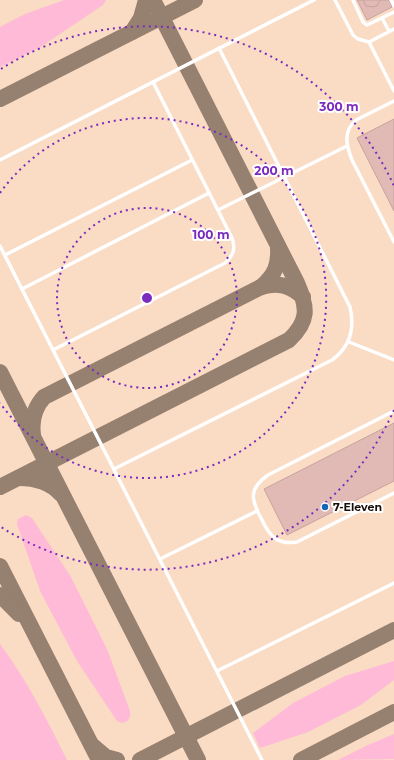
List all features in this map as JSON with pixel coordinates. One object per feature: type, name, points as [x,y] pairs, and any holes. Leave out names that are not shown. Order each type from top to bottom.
[{"type":"lane","points":[[0,160],[314,0]]},
{"type":"lane","points":[[335,0],[353,36],[358,40],[369,42],[394,29]]},
{"type":"lane","points":[[353,0],[364,24],[370,25],[394,12]]},
{"type":"lane","points":[[391,0],[394,6]]},
{"type":"lane","points":[[382,18],[389,32]]},
{"type":"lane","points":[[369,42],[394,91]]},
{"type":"lane","points":[[114,469],[332,360],[349,342],[353,323],[350,307],[219,48]]},
{"type":"lane","points":[[53,350],[229,259],[234,251],[234,242],[152,82]]},
{"type":"lane","points":[[394,101],[356,120],[351,124],[346,137],[347,146],[352,160],[394,242]]},
{"type":"lane","points":[[218,210],[347,146]]},
{"type":"lane","points":[[5,255],[192,160]]},
{"type":"lane","points":[[22,289],[209,194]]},
{"type":"lane","points":[[0,246],[262,760]]},
{"type":"lane","points":[[349,342],[394,360]]},
{"type":"lane","points":[[394,411],[264,478],[256,487],[253,495],[253,503],[268,533],[273,539],[289,543],[297,542],[394,493]]},
{"type":"lane","points":[[160,559],[257,511]]},
{"type":"lane","points":[[217,671],[394,583]]},
{"type":"shaded area","points":[[64,0],[106,0],[103,5],[42,46],[0,67],[0,27],[25,14]]},
{"type":"shaded area","points":[[26,515],[32,518],[71,577],[107,649],[130,711],[129,719],[122,723],[117,721],[77,661],[40,591],[17,524],[18,519]]},
{"type":"shaded area","points":[[0,644],[28,686],[67,760],[0,760]]},
{"type":"shaded area","points":[[394,661],[394,680],[361,705],[308,732],[260,748],[253,733],[293,703],[345,676]]},
{"type":"shaded area","points":[[394,734],[394,759],[338,760],[368,745]]},
{"type":"building","points":[[357,0],[389,0],[392,7],[367,20]]},
{"type":"building","points":[[363,0],[380,0],[377,6],[372,7],[366,6]]},
{"type":"building","points":[[394,119],[394,211],[357,138]]},
{"type":"building","points":[[394,423],[394,481],[287,535],[264,489]]},
{"type":"taxiway","points":[[132,32],[141,18],[146,0]]},
{"type":"taxiway","points":[[0,487],[289,340],[300,327],[305,314],[305,307],[297,283],[153,0]]},
{"type":"taxiway","points":[[0,99],[195,0]]},
{"type":"taxiway","points":[[33,435],[32,424],[34,414],[44,397],[261,287],[273,274],[278,259],[278,247]]},
{"type":"taxiway","points":[[261,287],[273,285],[284,286],[303,297]]},
{"type":"taxiway","points":[[0,372],[198,760]]},
{"type":"taxiway","points":[[19,478],[42,482],[52,486],[61,494]]},
{"type":"taxiway","points":[[0,566],[99,760]]},
{"type":"taxiway","points":[[0,595],[19,614]]},
{"type":"taxiway","points":[[140,760],[394,630]]},
{"type":"taxiway","points":[[301,760],[394,712]]},
{"type":"taxiway","points":[[93,746],[106,757],[117,760]]},
{"type":"place","name":"7-Eleven","points":[[325,507]]}]
